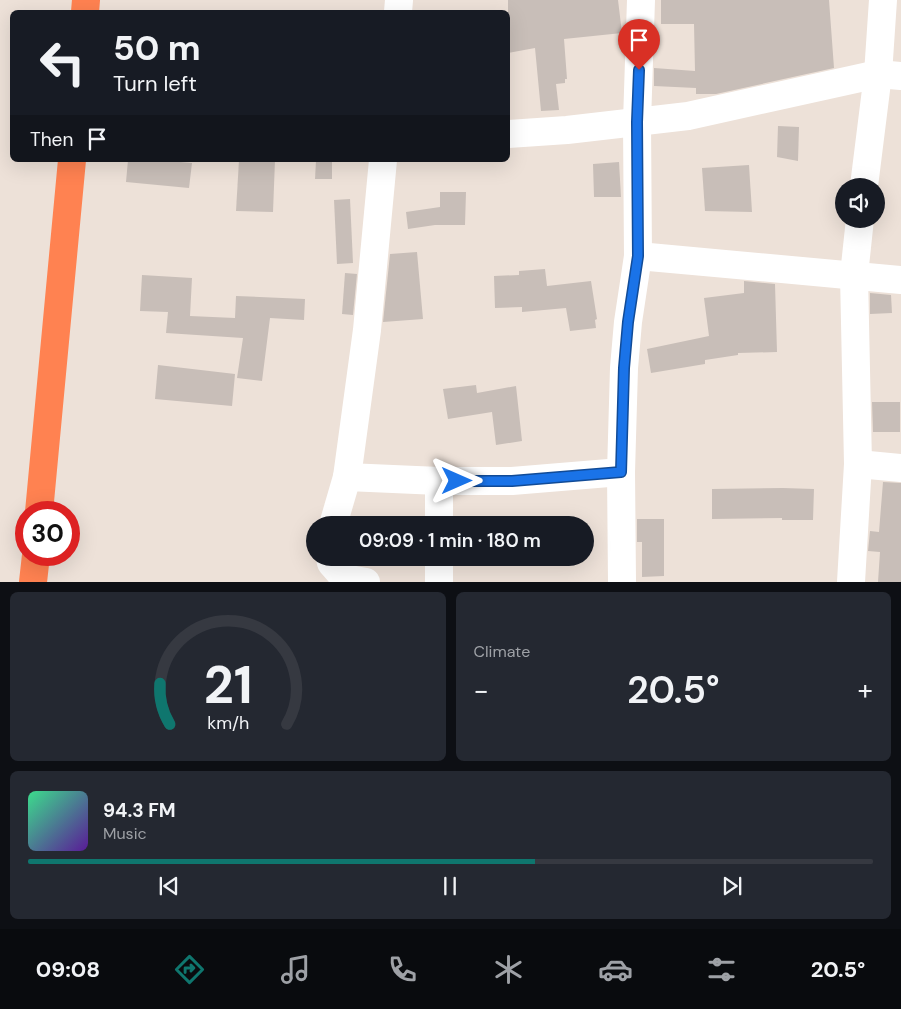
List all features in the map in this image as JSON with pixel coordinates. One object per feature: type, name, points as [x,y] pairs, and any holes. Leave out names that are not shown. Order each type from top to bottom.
[{"type":"highway","points":[[40,501],[72,162]]},
{"type":"highway","points":[[33,582],[35,566]]},
{"type":"street","points":[[622,582],[621,472],[624,368],[628,322],[638,256],[637,122],[642,0]]},
{"type":"street","points":[[866,178],[889,75],[883,0]]},
{"type":"street","points":[[510,134],[567,130],[688,116],[889,75]]},
{"type":"street","points":[[336,516],[347,477],[367,330],[383,162]]},
{"type":"street","points":[[851,582],[858,464],[854,275],[859,228]]},
{"type":"street","points":[[638,256],[901,280]]},
{"type":"street","points":[[858,464],[901,468]]},
{"type":"street","points":[[347,477],[439,481],[512,481],[621,472]]},
{"type":"street","points":[[439,481],[439,516]]},
{"type":"street","points":[[334,566],[344,578],[366,582]]},
{"type":"street","points":[[439,566],[439,582]]},
{"type":"building","points":[[508,0],[618,0],[622,33],[564,39],[567,79],[565,79],[565,83],[556,84],[559,110],[541,111],[535,48],[510,53],[510,10],[508,10]]},
{"type":"building","points":[[661,0],[829,0],[834,68],[716,94],[696,94],[696,88],[654,86],[654,68],[695,71],[694,24],[661,24]]},
{"type":"building","points":[[778,126],[799,127],[798,161],[777,157]]},
{"type":"building","points":[[128,162],[192,163],[189,188],[126,182]]},
{"type":"building","points":[[239,162],[275,162],[273,212],[236,211]]},
{"type":"building","points":[[316,162],[332,162],[332,179],[315,179]]},
{"type":"building","points":[[619,162],[621,197],[594,197],[593,164]]},
{"type":"building","points":[[749,165],[752,212],[705,211],[702,168]]},
{"type":"building","points":[[440,192],[466,192],[465,225],[435,225],[408,229],[406,212],[440,207]]},
{"type":"building","points":[[350,199],[353,263],[337,264],[334,200]]},
{"type":"building","points":[[417,252],[423,319],[383,322],[390,254]]},
{"type":"building","points":[[545,269],[547,286],[591,281],[597,319],[595,320],[596,328],[570,331],[566,308],[522,312],[522,307],[495,308],[494,276],[519,275],[519,271]]},
{"type":"building","points":[[345,273],[357,274],[353,315],[342,314]]},
{"type":"building","points":[[142,275],[192,278],[190,316],[235,318],[236,296],[305,299],[304,320],[270,318],[262,381],[237,378],[243,338],[166,333],[168,312],[140,311]]},
{"type":"building","points":[[744,281],[775,284],[777,352],[738,353],[738,355],[705,360],[705,364],[651,373],[647,349],[709,336],[704,298],[744,293]]},
{"type":"building","points":[[870,293],[891,295],[892,313],[870,314]]},
{"type":"building","points":[[158,365],[235,374],[232,406],[155,399]]},
{"type":"building","points":[[476,385],[477,393],[516,386],[522,441],[496,445],[492,412],[448,419],[443,389]]},
{"type":"building","points":[[872,402],[900,402],[900,432],[873,432]]},
{"type":"building","points":[[883,482],[901,483],[901,582],[878,582],[880,552],[868,551],[870,531],[879,532]]},
{"type":"building","points":[[712,489],[814,489],[813,520],[782,520],[782,518],[712,519]]},
{"type":"building","points":[[637,519],[664,519],[664,576],[642,577],[642,542],[637,542]]},
{"type":"route","points":[[457,481],[512,481],[621,472],[624,368],[628,322],[638,256],[637,122],[639,70]]}]
